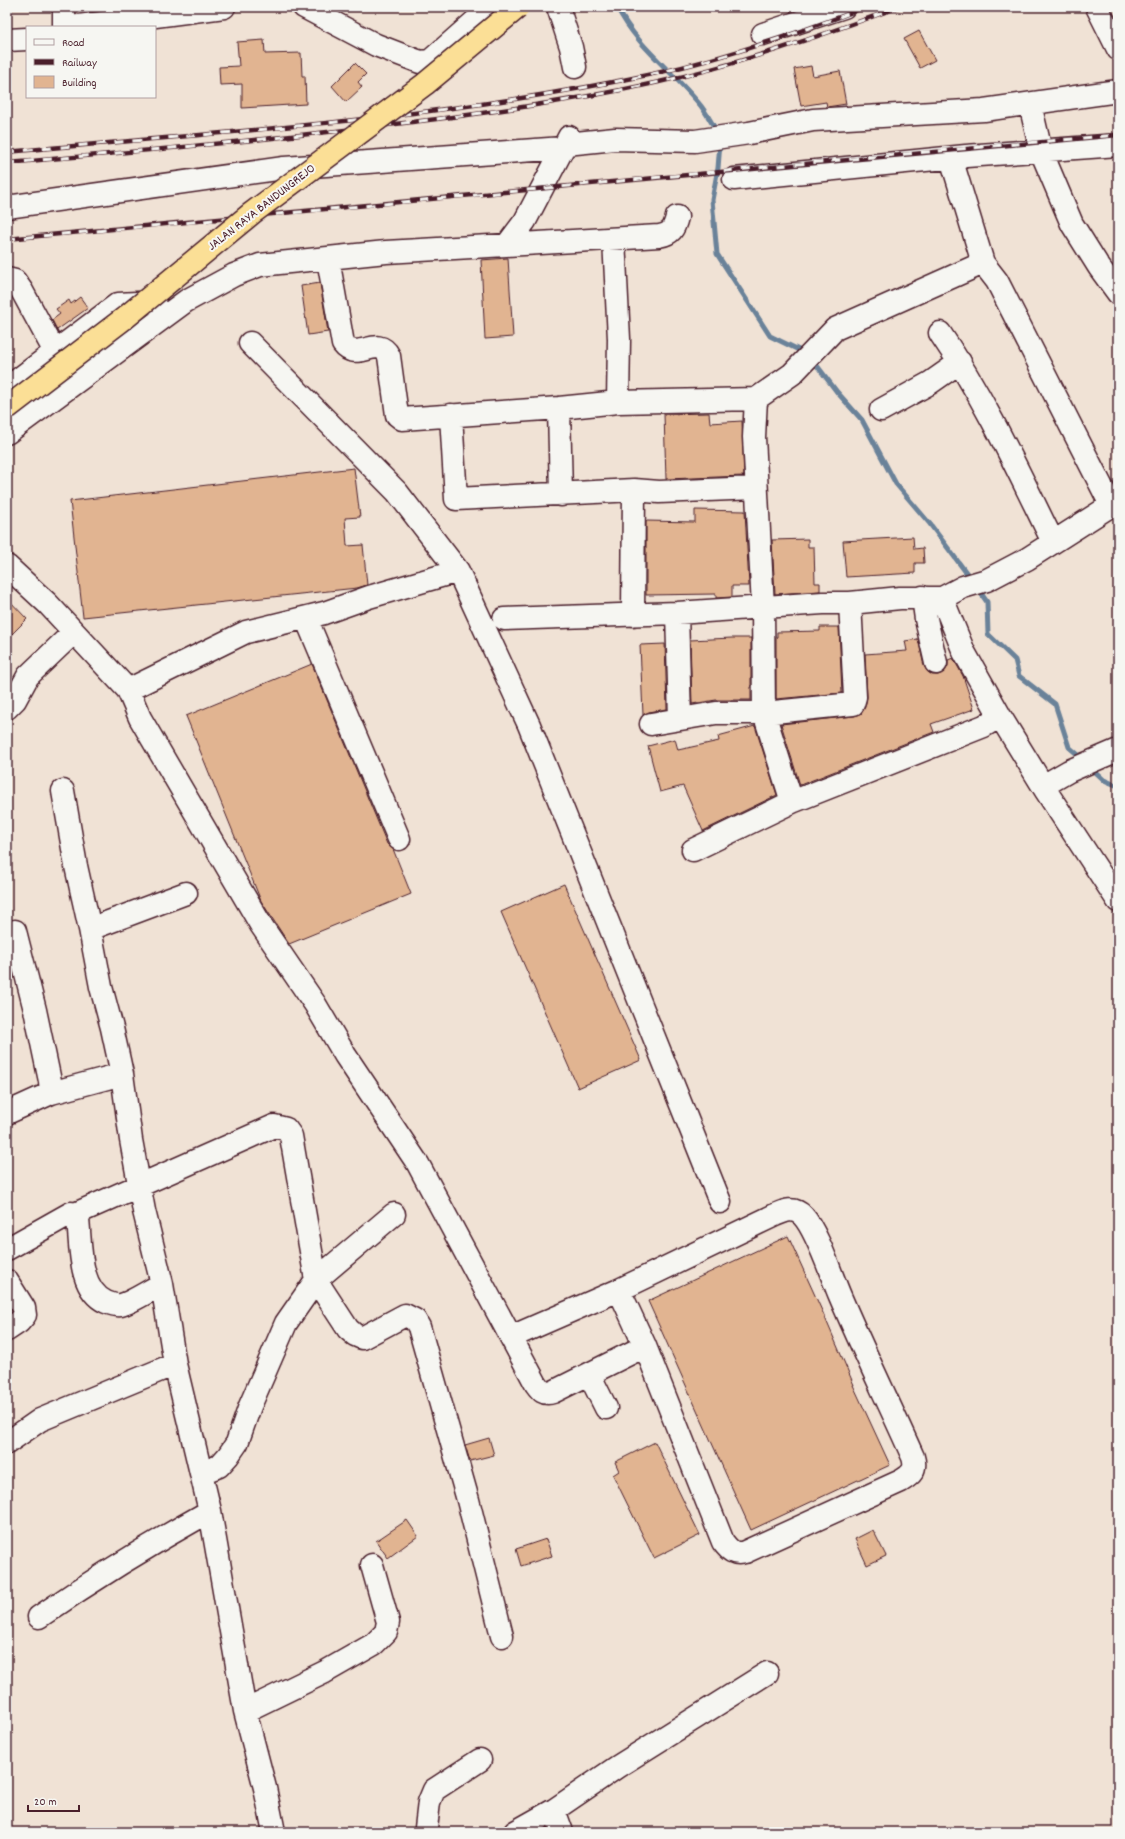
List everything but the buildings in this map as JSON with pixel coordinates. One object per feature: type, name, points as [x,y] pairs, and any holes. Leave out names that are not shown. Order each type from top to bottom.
[{"type":"main road","name":"JALAN RAYA BANDUNGREJO","points":[[7,408],[126,317],[252,213],[425,84],[518,7]]},
{"type":"street","points":[[64,7],[64,26]]},
{"type":"street","points":[[79,26],[224,7]]},
{"type":"street","points":[[304,7],[376,45],[420,62],[430,61],[491,7]]},
{"type":"street","points":[[558,7],[571,47],[575,67]]},
{"type":"street","points":[[763,34],[844,7]]},
{"type":"street","points":[[1096,7],[1118,49]]},
{"type":"street","points":[[7,40],[26,39]]},
{"type":"street","points":[[7,207],[284,168],[567,141],[615,138],[695,141],[749,133],[813,120],[984,110],[1118,91]]},
{"type":"street","points":[[1030,104],[1041,151],[1072,224],[1091,256],[1118,293]]},
{"type":"street","points":[[507,245],[524,221],[567,141]]},
{"type":"street","points":[[734,179],[893,162],[1118,144]]},
{"type":"street","points":[[504,619],[677,613],[932,597],[987,580],[1027,559],[1114,503],[997,281],[983,263],[951,158]]},
{"type":"street","points":[[7,433],[186,301],[234,275],[260,265],[386,252],[666,235],[674,228],[678,217]]},
{"type":"street","points":[[614,239],[619,339],[618,402]]},
{"type":"street","points":[[328,259],[343,344],[347,349],[354,351],[374,347],[381,348],[387,352],[389,356],[399,417],[402,419],[559,408],[618,402],[756,398],[792,374],[835,329],[983,263]]},
{"type":"street","points":[[7,278],[15,281],[22,291],[55,352]]},
{"type":"street","points":[[7,388],[118,304],[186,301]]},
{"type":"street","points":[[940,334],[960,362],[1004,442],[1053,542]]},
{"type":"street","points":[[250,343],[397,492],[458,571],[529,725],[720,1202]]},
{"type":"street","points":[[881,410],[930,383],[960,362]]},
{"type":"street","points":[[756,398],[754,437],[763,607],[764,713],[792,802]]},
{"type":"street","points":[[559,408],[561,495]]},
{"type":"street","points":[[451,415],[456,500],[634,490],[659,492],[756,488]]},
{"type":"street","points":[[634,490],[634,615]]},
{"type":"street","points":[[7,566],[48,604],[128,690],[140,718],[261,925],[315,1004],[345,1055],[418,1164],[536,1384],[545,1394],[553,1392],[645,1346]]},
{"type":"street","points":[[128,690],[246,632],[306,618],[458,571]]},
{"type":"street","points":[[932,597],[926,619],[936,663]]},
{"type":"street","points":[[932,597],[1000,716],[1043,786],[1118,901]]},
{"type":"street","points":[[651,724],[716,713],[764,713],[853,704],[855,697],[850,603]]},
{"type":"street","points":[[677,613],[680,720]]},
{"type":"street","points":[[306,618],[399,839]]},
{"type":"street","points":[[7,708],[15,700],[28,676],[74,632]]},
{"type":"street","points":[[694,850],[792,802],[984,726],[1000,716]]},
{"type":"street","points":[[1043,786],[1069,771],[1113,752]]},
{"type":"street","points":[[64,791],[76,866],[101,986],[122,1074],[144,1211],[162,1284],[175,1364],[210,1511],[245,1711],[265,1788],[274,1832]]},
{"type":"street","points":[[90,929],[186,893]]},
{"type":"street","points":[[14,931],[35,1010],[50,1081],[51,1093]]},
{"type":"street","points":[[7,1113],[51,1093],[122,1074]]},
{"type":"street","points":[[7,1249],[64,1215],[71,1213],[75,1214],[274,1126],[283,1127],[291,1136],[316,1280],[348,1329],[355,1335],[362,1338],[405,1315],[414,1320],[419,1327],[468,1500],[502,1636]]},
{"type":"street","points":[[511,1337],[619,1290],[788,1209],[802,1214],[810,1227],[840,1298],[913,1457],[915,1464],[914,1470],[910,1476],[901,1481],[745,1552],[738,1554],[732,1552],[723,1542],[645,1346],[619,1290]]},
{"type":"street","points":[[75,1214],[78,1219],[83,1265],[86,1276],[88,1282],[102,1300],[112,1305],[122,1305],[162,1284]]},
{"type":"street","points":[[201,1473],[218,1466],[228,1456],[237,1443],[250,1406],[286,1323],[316,1280],[394,1214]]},
{"type":"street","points":[[7,1281],[24,1308],[24,1315],[19,1322],[7,1330]]},
{"type":"street","points":[[7,1443],[40,1420],[175,1364]]},
{"type":"street","points":[[589,1374],[606,1408]]},
{"type":"street","points":[[39,1617],[120,1564],[210,1511]]},
{"type":"street","points":[[245,1711],[352,1658],[381,1639],[386,1632],[388,1622],[372,1565]]},
{"type":"street","points":[[515,1832],[554,1810],[617,1767],[767,1673]]},
{"type":"street","points":[[424,1831],[429,1802],[434,1790],[480,1760]]},
{"type":"street","points":[[554,1810],[562,1832]]},
{"type":"waterway","points":[[617,7],[634,34],[701,106],[717,132]]},
{"type":"waterway","points":[[720,143],[718,168],[712,200],[717,254],[770,336],[805,353]]},
{"type":"waterway","points":[[812,359],[837,392],[862,420],[896,484],[930,524],[971,579]]},
{"type":"waterway","points":[[978,589],[987,602],[988,634],[1015,660],[1019,676],[1055,704],[1069,747],[1083,759]]},
{"type":"waterway","points":[[1091,768],[1104,780],[1118,786]]},
{"type":"railway","points":[[7,152],[334,122],[415,113],[577,89],[657,73],[710,60],[789,35],[866,7]]},
{"type":"railway","points":[[7,163],[311,134],[474,114],[567,100],[659,82],[720,67],[810,39],[899,7]]},
{"type":"railway","points":[[7,239],[1118,135]]}]
